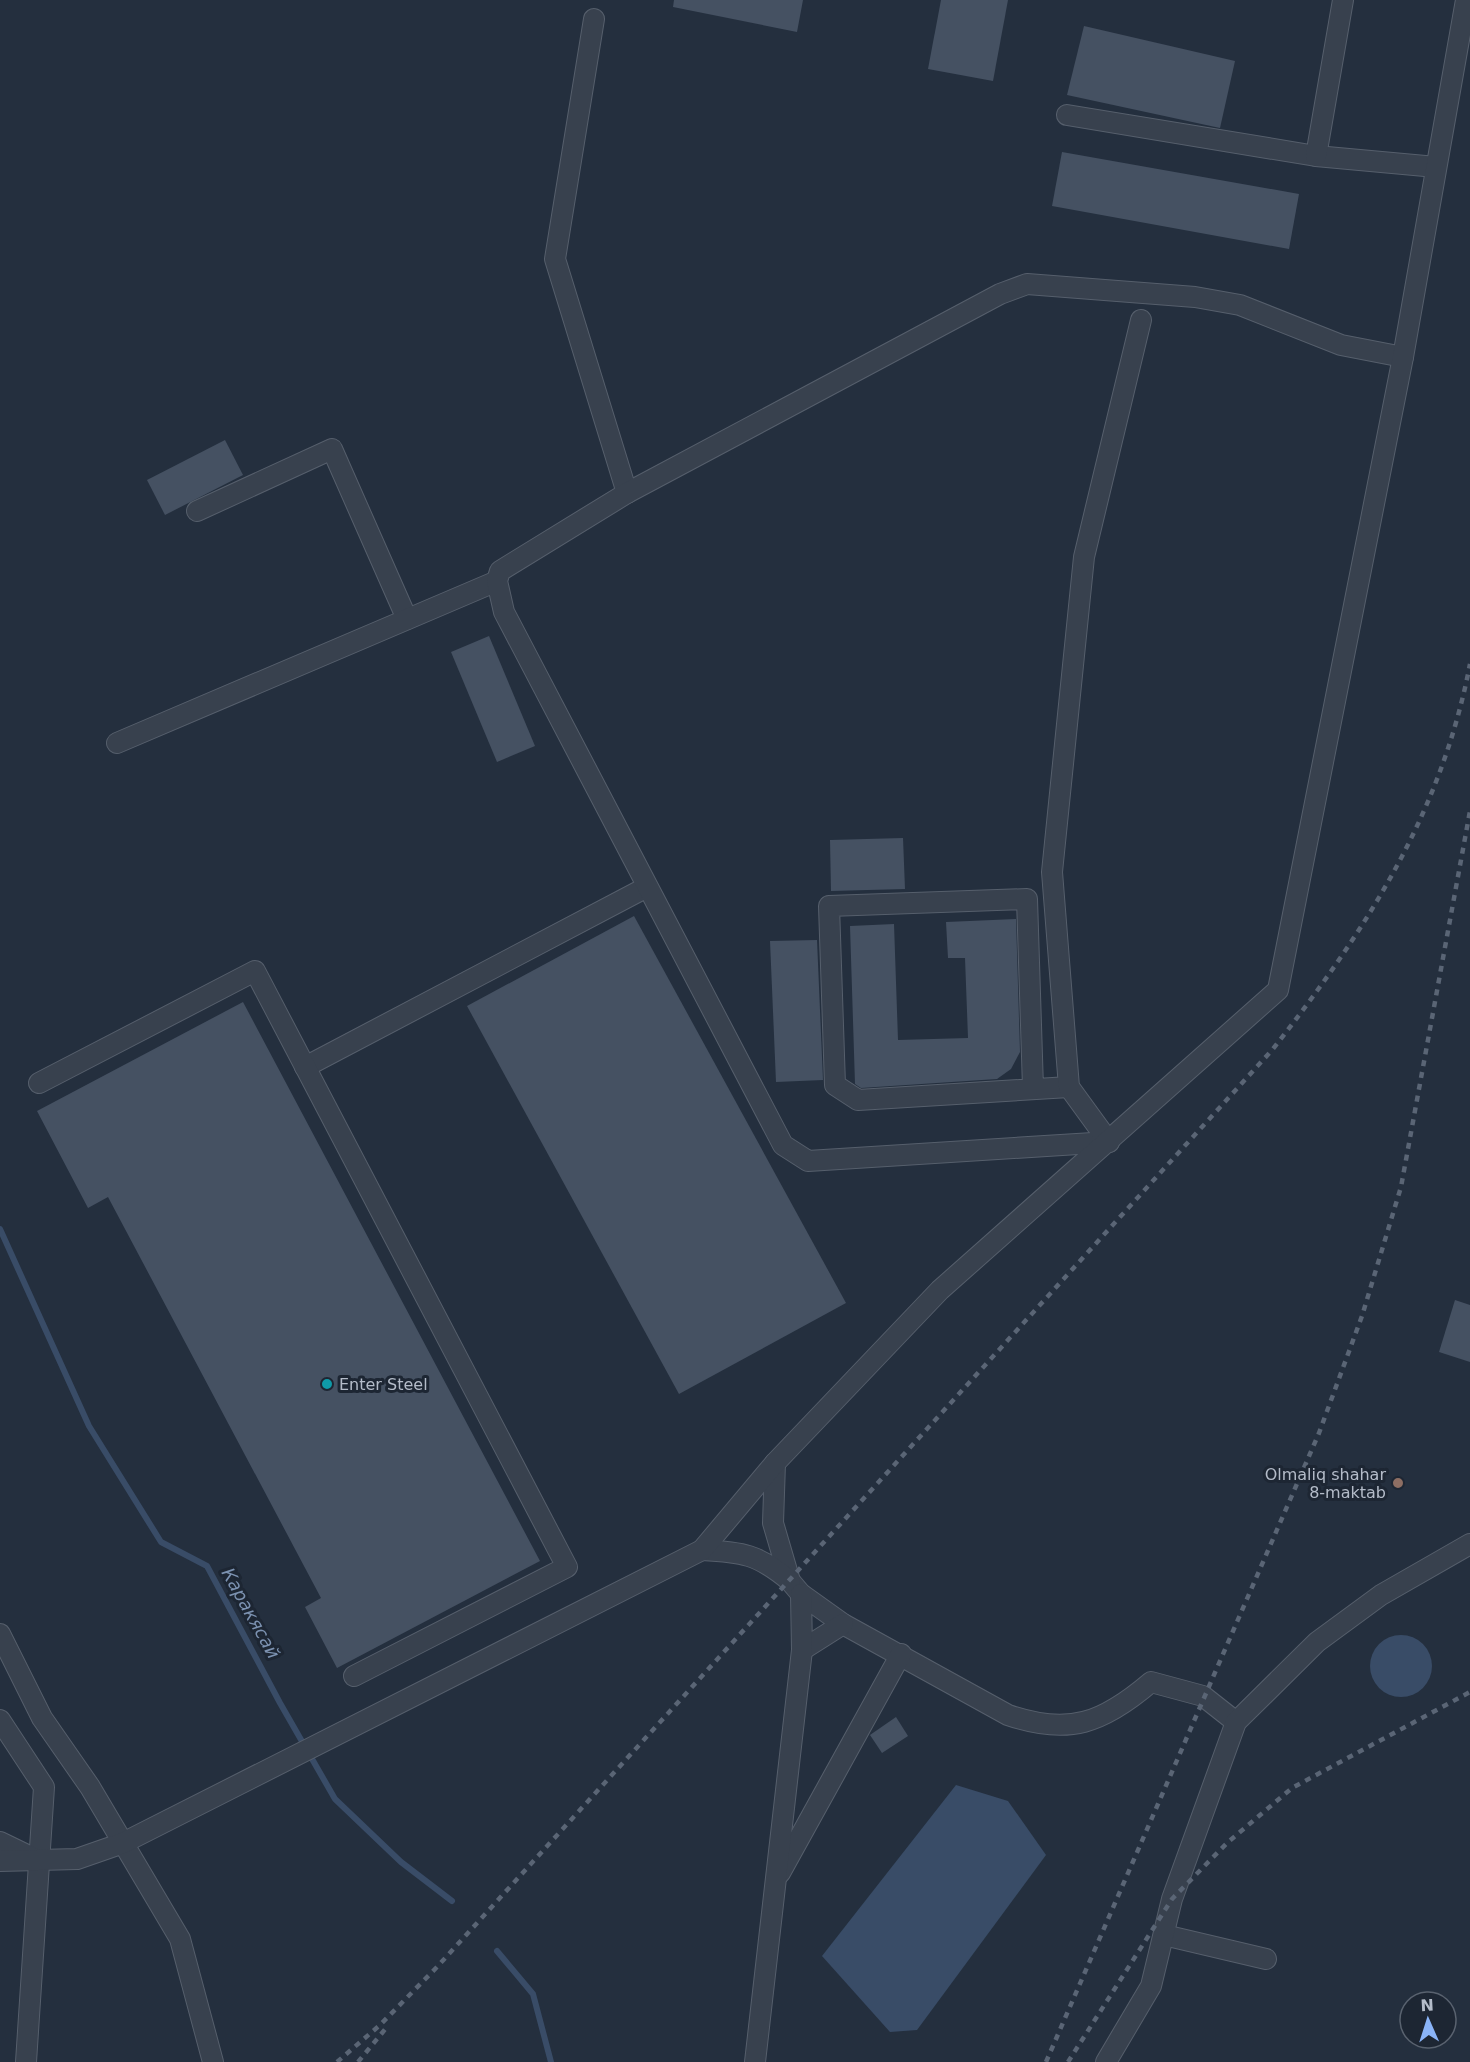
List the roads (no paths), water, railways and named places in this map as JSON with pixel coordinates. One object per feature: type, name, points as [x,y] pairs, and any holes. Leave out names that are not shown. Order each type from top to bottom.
[{"type":"street","points":[[1316,156],[1343,0]]},
{"type":"street","points":[[0,1861],[77,1859],[123,1842],[702,1550],[775,1463],[940,1290],[1278,990],[1403,357],[1466,0]]},
{"type":"street","points":[[594,19],[555,259],[627,493]]},
{"type":"street","points":[[1067,115],[1316,156],[1436,167]]},
{"type":"street","points":[[1109,1142],[808,1161],[783,1145],[504,612],[497,580],[500,571],[627,493],[1000,294],[1027,284],[1195,297],[1240,305],[1341,345],[1403,357]]},
{"type":"street","points":[[1109,1142],[1069,1087],[1052,872],[1084,557],[1141,320]]},
{"type":"street","points":[[197,511],[332,449],[407,619]]},
{"type":"street","points":[[117,743],[497,580]]},
{"type":"street","points":[[305,1067],[647,886]]},
{"type":"street","points":[[1033,1088],[1027,899],[829,906],[835,1085],[858,1100],[1069,1087]]},
{"type":"street","points":[[39,1083],[255,971],[567,1567],[354,1676]]},
{"type":"street","points":[[755,2062],[802,1650],[795,1587],[773,1523],[775,1463]]},
{"type":"street","points":[[1106,2062],[1151,1986],[1172,1899],[1236,1722],[1317,1642],[1381,1595],[1470,1544]]},
{"type":"street","points":[[702,1550],[739,1552],[769,1563],[795,1587],[843,1624],[902,1654],[1008,1715],[1037,1725],[1073,1724],[1100,1718],[1126,1703],[1151,1682],[1203,1696],[1236,1722]]},
{"type":"street","points":[[802,1650],[843,1624]]},
{"type":"street","points":[[0,1634],[42,1718],[90,1787],[180,1939],[213,2062]]},
{"type":"street","points":[[776,1880],[902,1654]]},
{"type":"street","points":[[0,1720],[44,1787],[26,2062]]},
{"type":"street","points":[[0,1842],[38,1861]]},
{"type":"street","points":[[1164,1935],[1266,1959]]},
{"type":"water","points":[[1401,1635],[1413,1637],[1423,1644],[1430,1654],[1432,1666],[1430,1678],[1423,1688],[1413,1695],[1401,1697],[1389,1695],[1379,1688],[1372,1678],[1370,1666],[1372,1654],[1379,1644],[1389,1637]]},
{"type":"water","points":[[956,1785],[1008,1801],[1046,1855],[917,2030],[890,2032],[822,1956]]},
{"type":"waterway","name":"Каракясай","points":[[0,1229],[89,1426],[161,1542],[207,1566],[280,1703],[335,1799],[401,1862],[452,1901]]},
{"type":"waterway","name":"Каракясай","points":[[497,1951],[533,1994],[551,2062]]},
{"type":"railway","points":[[337,2062],[380,2025],[437,1967],[1273,1049],[1339,960],[1396,869],[1440,771],[1457,719],[1470,664]]},
{"type":"railway","points":[[1046,2062],[1319,1433],[1362,1316],[1401,1187],[1470,811]]},
{"type":"railway","points":[[1068,2062],[1172,1899],[1227,1843],[1292,1788],[1470,1692]]},
{"type":"railway","points":[[358,2062],[387,2027]]},
{"type":"place","name":"Enter Steel","points":[[327,1384]]},
{"type":"place","name":"Olmaliq shahar 8-maktab","points":[[1398,1483]]}]
